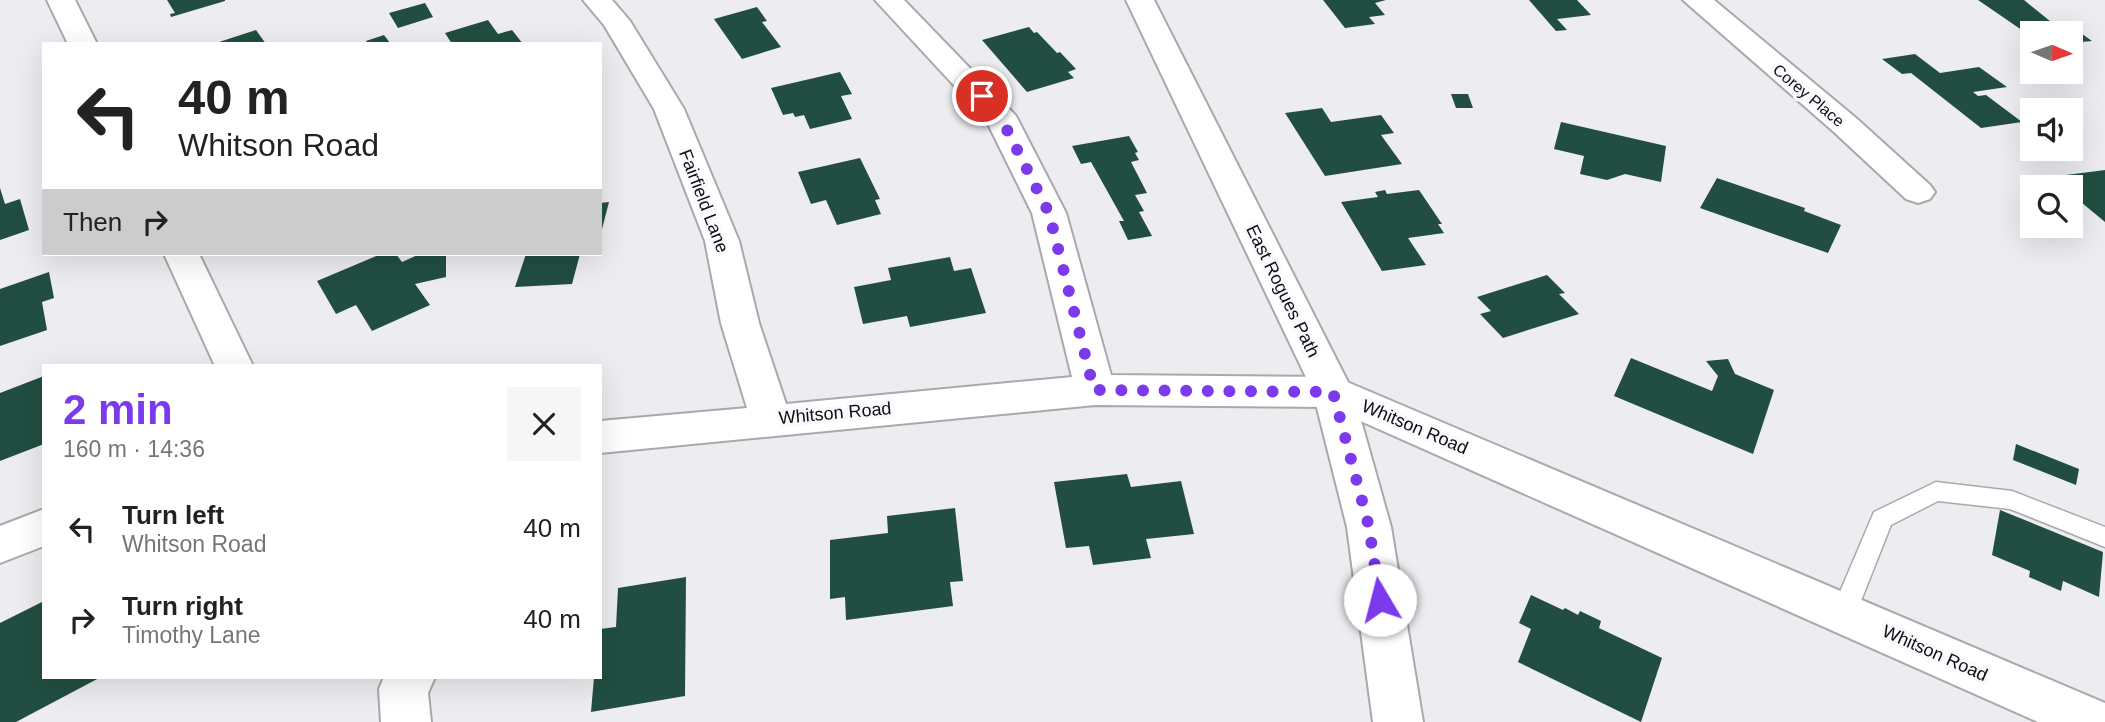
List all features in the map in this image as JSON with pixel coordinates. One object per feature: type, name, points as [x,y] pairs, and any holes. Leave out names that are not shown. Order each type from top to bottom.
[{"type":"street","points":[[61,0],[82,42]]},
{"type":"street","name":"Fairfield Lane","points":[[597,0],[616,21],[668,109],[722,242],[740,323],[771,419]]},
{"type":"street","points":[[889,0],[1000,116],[1049,213],[1094,390]]},
{"type":"street","name":"East Rogues Path","points":[[1140,0],[1333,392],[1369,527],[1398,722]]},
{"type":"street","name":"Corey Place","points":[[1697,0],[1845,125],[1918,192]]},
{"type":"street","points":[[182,256],[233,364]]},
{"type":"street","name":"Whitson Road","points":[[602,437],[1094,390],[1333,392],[2093,722]]},
{"type":"street","points":[[0,545],[42,528]]},
{"type":"lane","points":[[1844,613],[1882,519],[1936,491],[2012,500],[2105,537]]},
{"type":"building","points":[[167,0],[225,1],[171,17],[170,14],[175,13]]},
{"type":"building","points":[[1323,0],[1386,0],[1375,3],[1385,15],[1369,17],[1375,24],[1345,28]]},
{"type":"building","points":[[1529,0],[1577,0],[1591,15],[1557,19],[1567,30],[1556,31]]},
{"type":"building","points":[[1978,0],[2024,0],[2050,21],[2020,21],[2020,29]]},
{"type":"building","points":[[425,3],[433,17],[398,28],[389,13]]},
{"type":"building","points":[[757,7],[767,21],[762,22],[781,47],[742,59],[714,19]]},
{"type":"building","points":[[488,20],[498,34],[512,30],[521,42],[451,42],[445,33]]},
{"type":"building","points":[[1029,27],[1076,69],[1068,72],[1074,78],[1027,92],[982,40]]},
{"type":"building","points":[[256,30],[265,42],[219,42]]},
{"type":"building","points":[[384,35],[389,42],[367,42]]},
{"type":"building","points":[[2083,35],[2092,41],[2083,42]]},
{"type":"building","points":[[1915,54],[1940,73],[1979,67],[2007,87],[1973,92],[1978,96],[1986,95],[2020,122],[1981,128],[1911,73],[1902,74],[1882,59]]},
{"type":"building","points":[[840,72],[852,94],[841,96],[852,119],[810,129],[804,115],[783,115],[771,88]]},
{"type":"building","points":[[1451,94],[1468,94],[1473,108],[1456,108]]},
{"type":"building","points":[[1322,108],[1331,122],[1381,115],[1394,133],[1381,135],[1402,164],[1325,176],[1285,113]]},
{"type":"building","points":[[1561,122],[1666,146],[1661,182],[1625,174],[1607,180],[1580,174],[1584,156],[1554,149]]},
{"type":"building","points":[[1129,136],[1138,152],[1135,153],[1139,160],[1131,162],[1147,193],[1135,195],[1144,211],[1139,212],[1152,236],[1128,240],[1119,221],[1124,221],[1091,162],[1081,164],[1072,146]]},
{"type":"building","points":[[860,158],[880,199],[875,200],[881,214],[837,225],[826,200],[811,204],[798,172]]},
{"type":"building","points":[[2105,170],[2105,222],[2083,204],[2083,175],[2066,175]]},
{"type":"building","points":[[1717,178],[1805,208],[1804,211],[1841,225],[1828,253],[1700,208]]},
{"type":"building","points":[[0,188],[5,204],[20,199],[29,230],[0,240]]},
{"type":"building","points":[[1385,190],[1387,194],[1419,190],[1442,224],[1438,224],[1444,233],[1408,238],[1426,265],[1382,271],[1341,202],[1378,197],[1375,192]]},
{"type":"building","points":[[609,202],[602,229],[602,203]]},
{"type":"building","points":[[376,256],[398,256],[402,262],[416,256],[446,256],[446,277],[415,284],[430,305],[372,331],[356,305],[336,314],[317,281]]},
{"type":"building","points":[[525,256],[579,256],[572,284],[515,287]]},
{"type":"building","points":[[950,257],[954,271],[971,268],[986,313],[910,327],[907,316],[863,324],[854,287],[891,280],[888,268]]},
{"type":"building","points":[[49,272],[54,298],[42,302],[47,330],[0,346],[0,289]]},
{"type":"building","points":[[1547,275],[1565,293],[1559,294],[1579,314],[1503,338],[1480,314],[1491,311],[1477,297]]},
{"type":"building","points":[[1631,358],[1712,391],[1718,376],[1706,361],[1728,359],[1735,374],[1774,390],[1753,454],[1614,396]]},
{"type":"building","points":[[42,377],[42,445],[0,461],[0,393]]},
{"type":"building","points":[[2016,444],[2079,469],[2076,485],[2013,460]]},
{"type":"building","points":[[1127,474],[1131,487],[1181,481],[1194,534],[1146,539],[1151,558],[1093,565],[1089,546],[1066,548],[1054,482]]},
{"type":"building","points":[[955,508],[963,581],[950,582],[953,606],[846,620],[845,597],[830,599],[830,540],[888,533],[887,516]]},
{"type":"building","points":[[2000,510],[2103,552],[2099,597],[2063,581],[2061,591],[2029,577],[2030,571],[1992,555]]},
{"type":"building","points":[[686,577],[685,696],[591,712],[594,679],[602,679],[602,629],[616,627],[618,588]]},
{"type":"building","points":[[1531,595],[1563,610],[1565,608],[1578,615],[1580,611],[1601,621],[1599,628],[1662,658],[1641,722],[1518,662],[1531,629],[1519,623]]},
{"type":"building","points":[[42,602],[42,679],[97,679],[16,722],[0,722],[0,623]]},
{"type":"route","points":[[982,96],[1000,116],[1049,213],[1094,390],[1333,392],[1369,527],[1380,600]]}]
